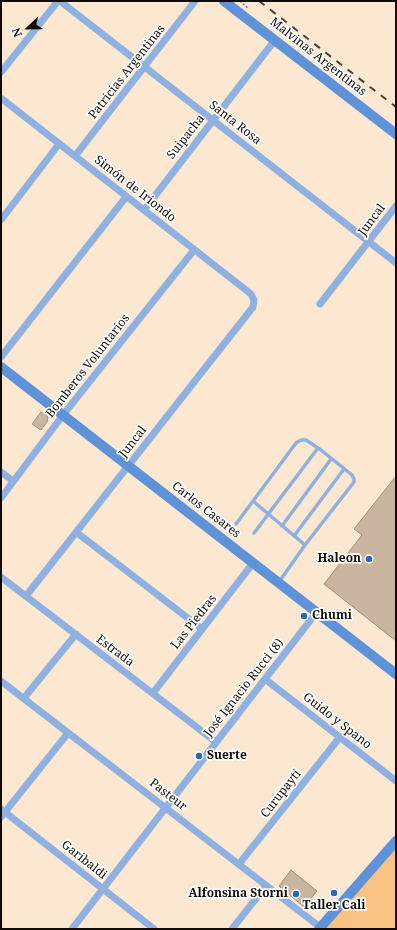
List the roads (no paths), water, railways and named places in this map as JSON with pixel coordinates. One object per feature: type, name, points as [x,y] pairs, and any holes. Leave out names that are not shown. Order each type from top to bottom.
[{"type":"street","name":"Santa Rosa","points":[[59,1],[396,263]]},
{"type":"street","points":[[1,72],[59,1]]},
{"type":"street","name":"Patricias Argentinas","points":[[75,156],[196,1]]},
{"type":"street","name":"Malvinas Argentinas","points":[[224,1],[396,134]]},
{"type":"street","name":"Suipacha","points":[[144,210],[274,40]]},
{"type":"street","name":"Simón de Iriondo","points":[[1,98],[251,294],[254,300]]},
{"type":"street","points":[[1,220],[59,144]]},
{"type":"street","points":[[1,356],[126,196]]},
{"type":"street","name":"Juncal","points":[[320,304],[396,206]]},
{"type":"street","name":"Bomberos Voluntarios","points":[[1,498],[63,415],[194,250]]},
{"type":"street","name":"Juncal","points":[[26,596],[252,307],[254,300]]},
{"type":"street","name":"Carlos Casares","points":[[1,367],[396,674]]},
{"type":"street","points":[[1,472],[13,481]]},
{"type":"street","points":[[76,532],[202,629]]},
{"type":"street","name":"Las Piedras","points":[[153,693],[253,563]]},
{"type":"street","name":"Estrada","points":[[1,577],[216,742]]},
{"type":"street","name":"José Ignacio Rucci (8)","points":[[72,929],[316,613]]},
{"type":"street","points":[[24,698],[76,634]]},
{"type":"street","name":"Guido y Spano","points":[[265,679],[396,781]]},
{"type":"street","name":"Pasteur","points":[[1,681],[239,864],[319,928]]},
{"type":"street","points":[[2,813],[68,733]]},
{"type":"street","name":"Curupaytí","points":[[239,864],[340,736]]},
{"type":"street","name":"Garibaldi","points":[[2,813],[154,929]]},
{"type":"street","points":[[319,928],[396,841]]},
{"type":"street","points":[[232,929],[266,886]]},
{"type":"lane","points":[[236,524],[296,443],[301,440],[306,440],[318,448],[352,475],[354,482],[305,545],[278,583]]},
{"type":"lane","points":[[254,533],[318,448]]},
{"type":"lane","points":[[282,526],[331,459]]},
{"type":"lane","points":[[294,536],[344,469]]},
{"type":"lane","points":[[253,501],[305,545]]},
{"type":"railway","points":[[259,1],[396,107]]},
{"type":"place","name":"Haleon","points":[[369,559]]},
{"type":"place","name":"Chumi","points":[[304,616]]},
{"type":"place","name":"Suerte","points":[[199,756]]},
{"type":"place","name":"Taller Cali","points":[[334,893]]},
{"type":"place","name":"Alfonsina Storni","points":[[296,894]]}]
